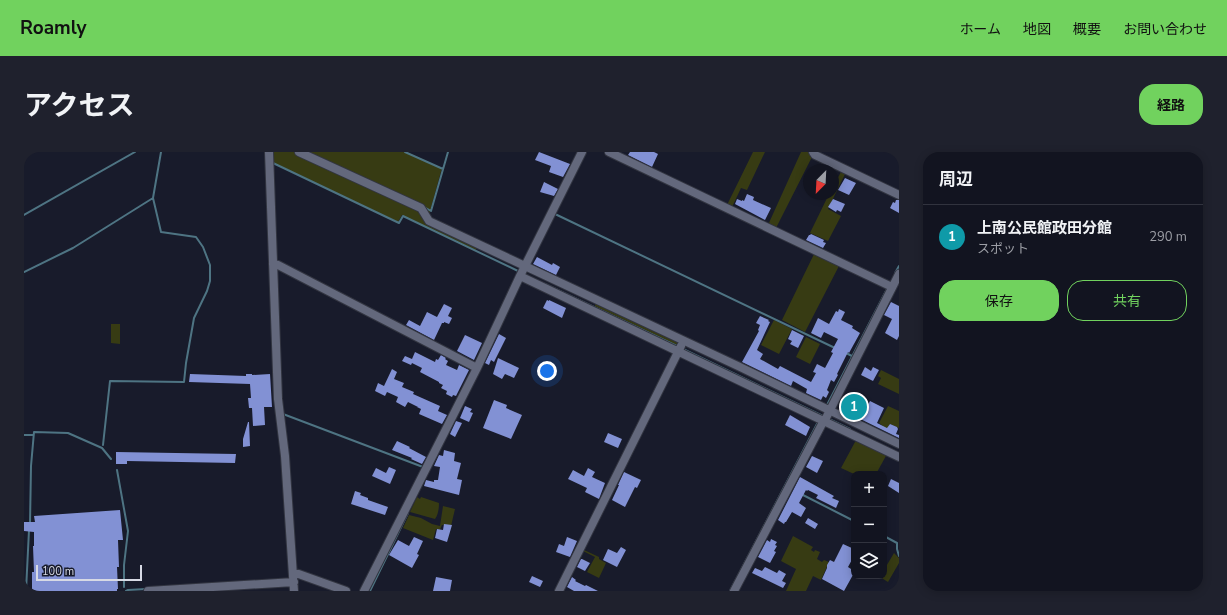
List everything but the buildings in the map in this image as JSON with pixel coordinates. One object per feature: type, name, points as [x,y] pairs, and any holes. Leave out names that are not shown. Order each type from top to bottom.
[{"type":"street","points":[[269,152],[275,264],[278,399],[285,456],[294,572],[292,582],[294,591]]},
{"type":"street","points":[[299,152],[421,208],[429,221],[527,268],[681,347],[826,416],[899,444]]},
{"type":"street","points":[[364,591],[523,277],[582,152]]},
{"type":"street","points":[[609,152],[890,286]]},
{"type":"street","points":[[813,152],[815,155],[899,195]]},
{"type":"street","points":[[275,264],[477,368]]},
{"type":"street","points":[[734,591],[826,416],[890,286],[899,274]]},
{"type":"street","points":[[523,277],[681,347],[826,416],[899,457]]},
{"type":"street","points":[[559,591],[681,347]]},
{"type":"street","points":[[294,572],[346,591]]},
{"type":"street","points":[[148,591],[292,582]]},
{"type":"green space","points":[[272,152],[407,152],[442,168],[427,222],[478,245],[476,250],[402,215],[398,222],[272,162]]},
{"type":"green space","points":[[753,152],[765,152],[747,190],[741,188],[732,207],[727,205]]},
{"type":"green space","points":[[801,152],[808,152],[813,155],[808,164],[803,164],[803,175],[776,228],[768,225]]},
{"type":"green space","points":[[842,170],[846,172],[839,186],[839,176]]},
{"type":"green space","points":[[826,200],[832,200],[828,209],[841,216],[828,241],[810,233]]},
{"type":"green space","points":[[815,252],[840,264],[805,332],[782,320]]},
{"type":"green space","points":[[596,302],[680,342],[679,346],[595,306]]},
{"type":"green space","points":[[774,320],[792,329],[779,354],[761,345]]},
{"type":"green space","points":[[111,324],[120,324],[120,344],[111,343]]},
{"type":"green space","points":[[806,337],[820,344],[810,364],[796,357]]},
{"type":"green space","points":[[881,370],[899,379],[899,394],[878,384],[881,378],[878,376]]},
{"type":"green space","points":[[888,406],[899,411],[899,428],[890,424],[886,431],[882,429],[883,426],[879,423]]},
{"type":"green space","points":[[858,440],[887,454],[878,471],[851,471],[851,473],[841,468],[855,442]]},
{"type":"green space","points":[[417,497],[439,503],[437,516],[435,519],[410,512]]},
{"type":"green space","points":[[443,506],[455,509],[451,526],[442,525],[440,530],[436,529],[433,540],[403,528],[409,515],[440,526]]},
{"type":"green space","points":[[793,536],[813,547],[811,550],[814,552],[815,550],[820,552],[817,559],[822,562],[824,560],[829,562],[821,580],[813,576],[806,591],[786,591],[796,569],[781,561]]},
{"type":"green space","points":[[582,549],[599,557],[599,559],[606,563],[599,578],[587,572],[595,557],[581,550]]},
{"type":"green space","points":[[894,553],[899,558],[899,563],[888,582],[883,579],[887,579],[887,565]]},
{"type":"waterway","points":[[24,215],[135,152]]},
{"type":"waterway","points":[[153,198],[161,152]]},
{"type":"waterway","points":[[405,152],[443,169]]},
{"type":"waterway","points":[[424,207],[431,211],[448,152]]},
{"type":"waterway","points":[[273,166],[273,163],[399,223],[403,216],[518,271]]},
{"type":"waterway","points":[[24,272],[73,248],[153,198],[161,232],[196,237],[203,247],[210,265],[210,281],[207,291],[194,318],[184,382],[110,381],[103,445]]},
{"type":"waterway","points":[[555,214],[835,348]]},
{"type":"waterway","points":[[895,273],[899,266]]},
{"type":"waterway","points":[[545,284],[679,347]]},
{"type":"waterway","points":[[827,405],[888,287]]},
{"type":"waterway","points":[[683,349],[825,417]]},
{"type":"waterway","points":[[846,353],[852,356]]},
{"type":"waterway","points":[[283,414],[423,467]]},
{"type":"waterway","points":[[829,419],[850,429]]},
{"type":"waterway","points":[[730,591],[818,422]]},
{"type":"waterway","points":[[30,524],[31,466],[34,432],[68,433],[102,448],[111,459]]},
{"type":"waterway","points":[[24,435],[33,435]]},
{"type":"waterway","points":[[117,470],[128,531],[124,565],[124,587]]},
{"type":"waterway","points":[[801,494],[851,519]]},
{"type":"waterway","points":[[370,591],[408,513]]},
{"type":"waterway","points":[[26,591],[29,530]]},
{"type":"waterway","points":[[887,538],[897,543],[899,556]]},
{"type":"waterway","points":[[126,591],[146,589]]},
{"type":"place","name":"上南公民館政田分館","points":[[854,407]]}]
